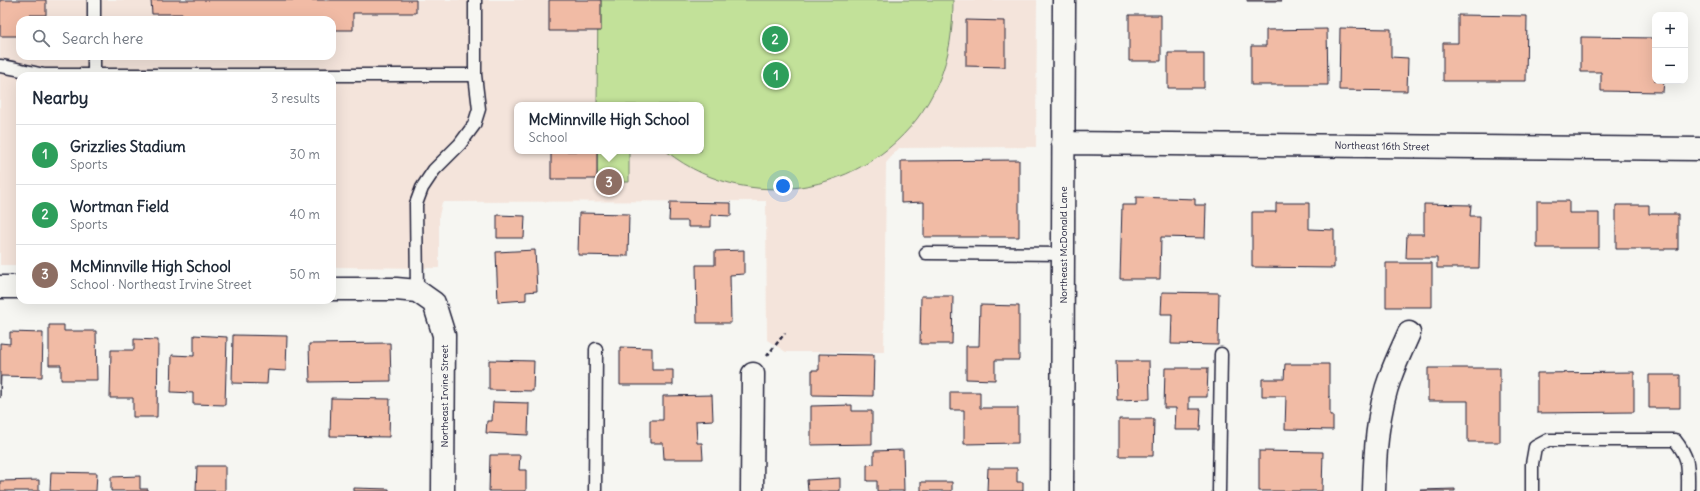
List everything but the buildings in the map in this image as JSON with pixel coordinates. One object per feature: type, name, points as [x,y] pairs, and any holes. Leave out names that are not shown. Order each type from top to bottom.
[{"type":"street","name":"Northeast McDonald Lane","points":[[1062,491],[1064,0]]},
{"type":"street","name":"Northeast 16th Street","points":[[1063,143],[1700,149]]},
{"type":"street","points":[[0,287],[16,287]]},
{"type":"street","points":[[336,289],[396,289],[426,297]]},
{"type":"street","name":"Northeast Irvine Street","points":[[426,297],[444,335],[443,491]]},
{"type":"street","points":[[1374,491],[1374,461],[1381,412],[1390,376],[1409,333]]},
{"type":"street","points":[[752,491],[753,374]]},
{"type":"lane","points":[[94,0],[94,16]]},
{"type":"lane","points":[[426,297],[416,204],[422,188],[434,170],[460,144],[474,126],[479,109],[476,75],[475,0]]},
{"type":"lane","points":[[94,60],[94,72]]},
{"type":"lane","points":[[0,66],[13,67],[28,72]]},
{"type":"lane","points":[[336,75],[476,75]]},
{"type":"lane","points":[[926,253],[1063,254]]},
{"type":"lane","points":[[595,491],[596,350]]},
{"type":"lane","points":[[1219,491],[1221,354]]},
{"type":"lane","points":[[1532,491],[1532,464],[1535,447],[1548,440],[1674,440],[1684,452],[1688,463],[1688,491]]},
{"type":"path","points":[[753,374],[785,333]]},
{"type":"shaded area","points":[[0,0],[1037,0],[1036,147],[899,148],[886,163],[884,352],[786,352],[767,340],[766,201],[442,202],[439,216],[439,268],[336,267],[336,72],[16,72],[16,265],[0,265]]},
{"type":"green space","points":[[598,0],[953,0],[948,52],[942,73],[938,83],[917,119],[889,148],[855,170],[818,183],[779,189],[740,186],[702,173],[671,154],[704,154],[704,102],[597,102]]},
{"type":"green space","points":[[597,154],[629,154],[629,182],[597,182]]},
{"type":"place","name":"Wortman Field","points":[[775,39]]},
{"type":"place","name":"Grizzlies Stadium","points":[[776,75]]},
{"type":"place","name":"McMinnville High School","points":[[609,182]]}]
